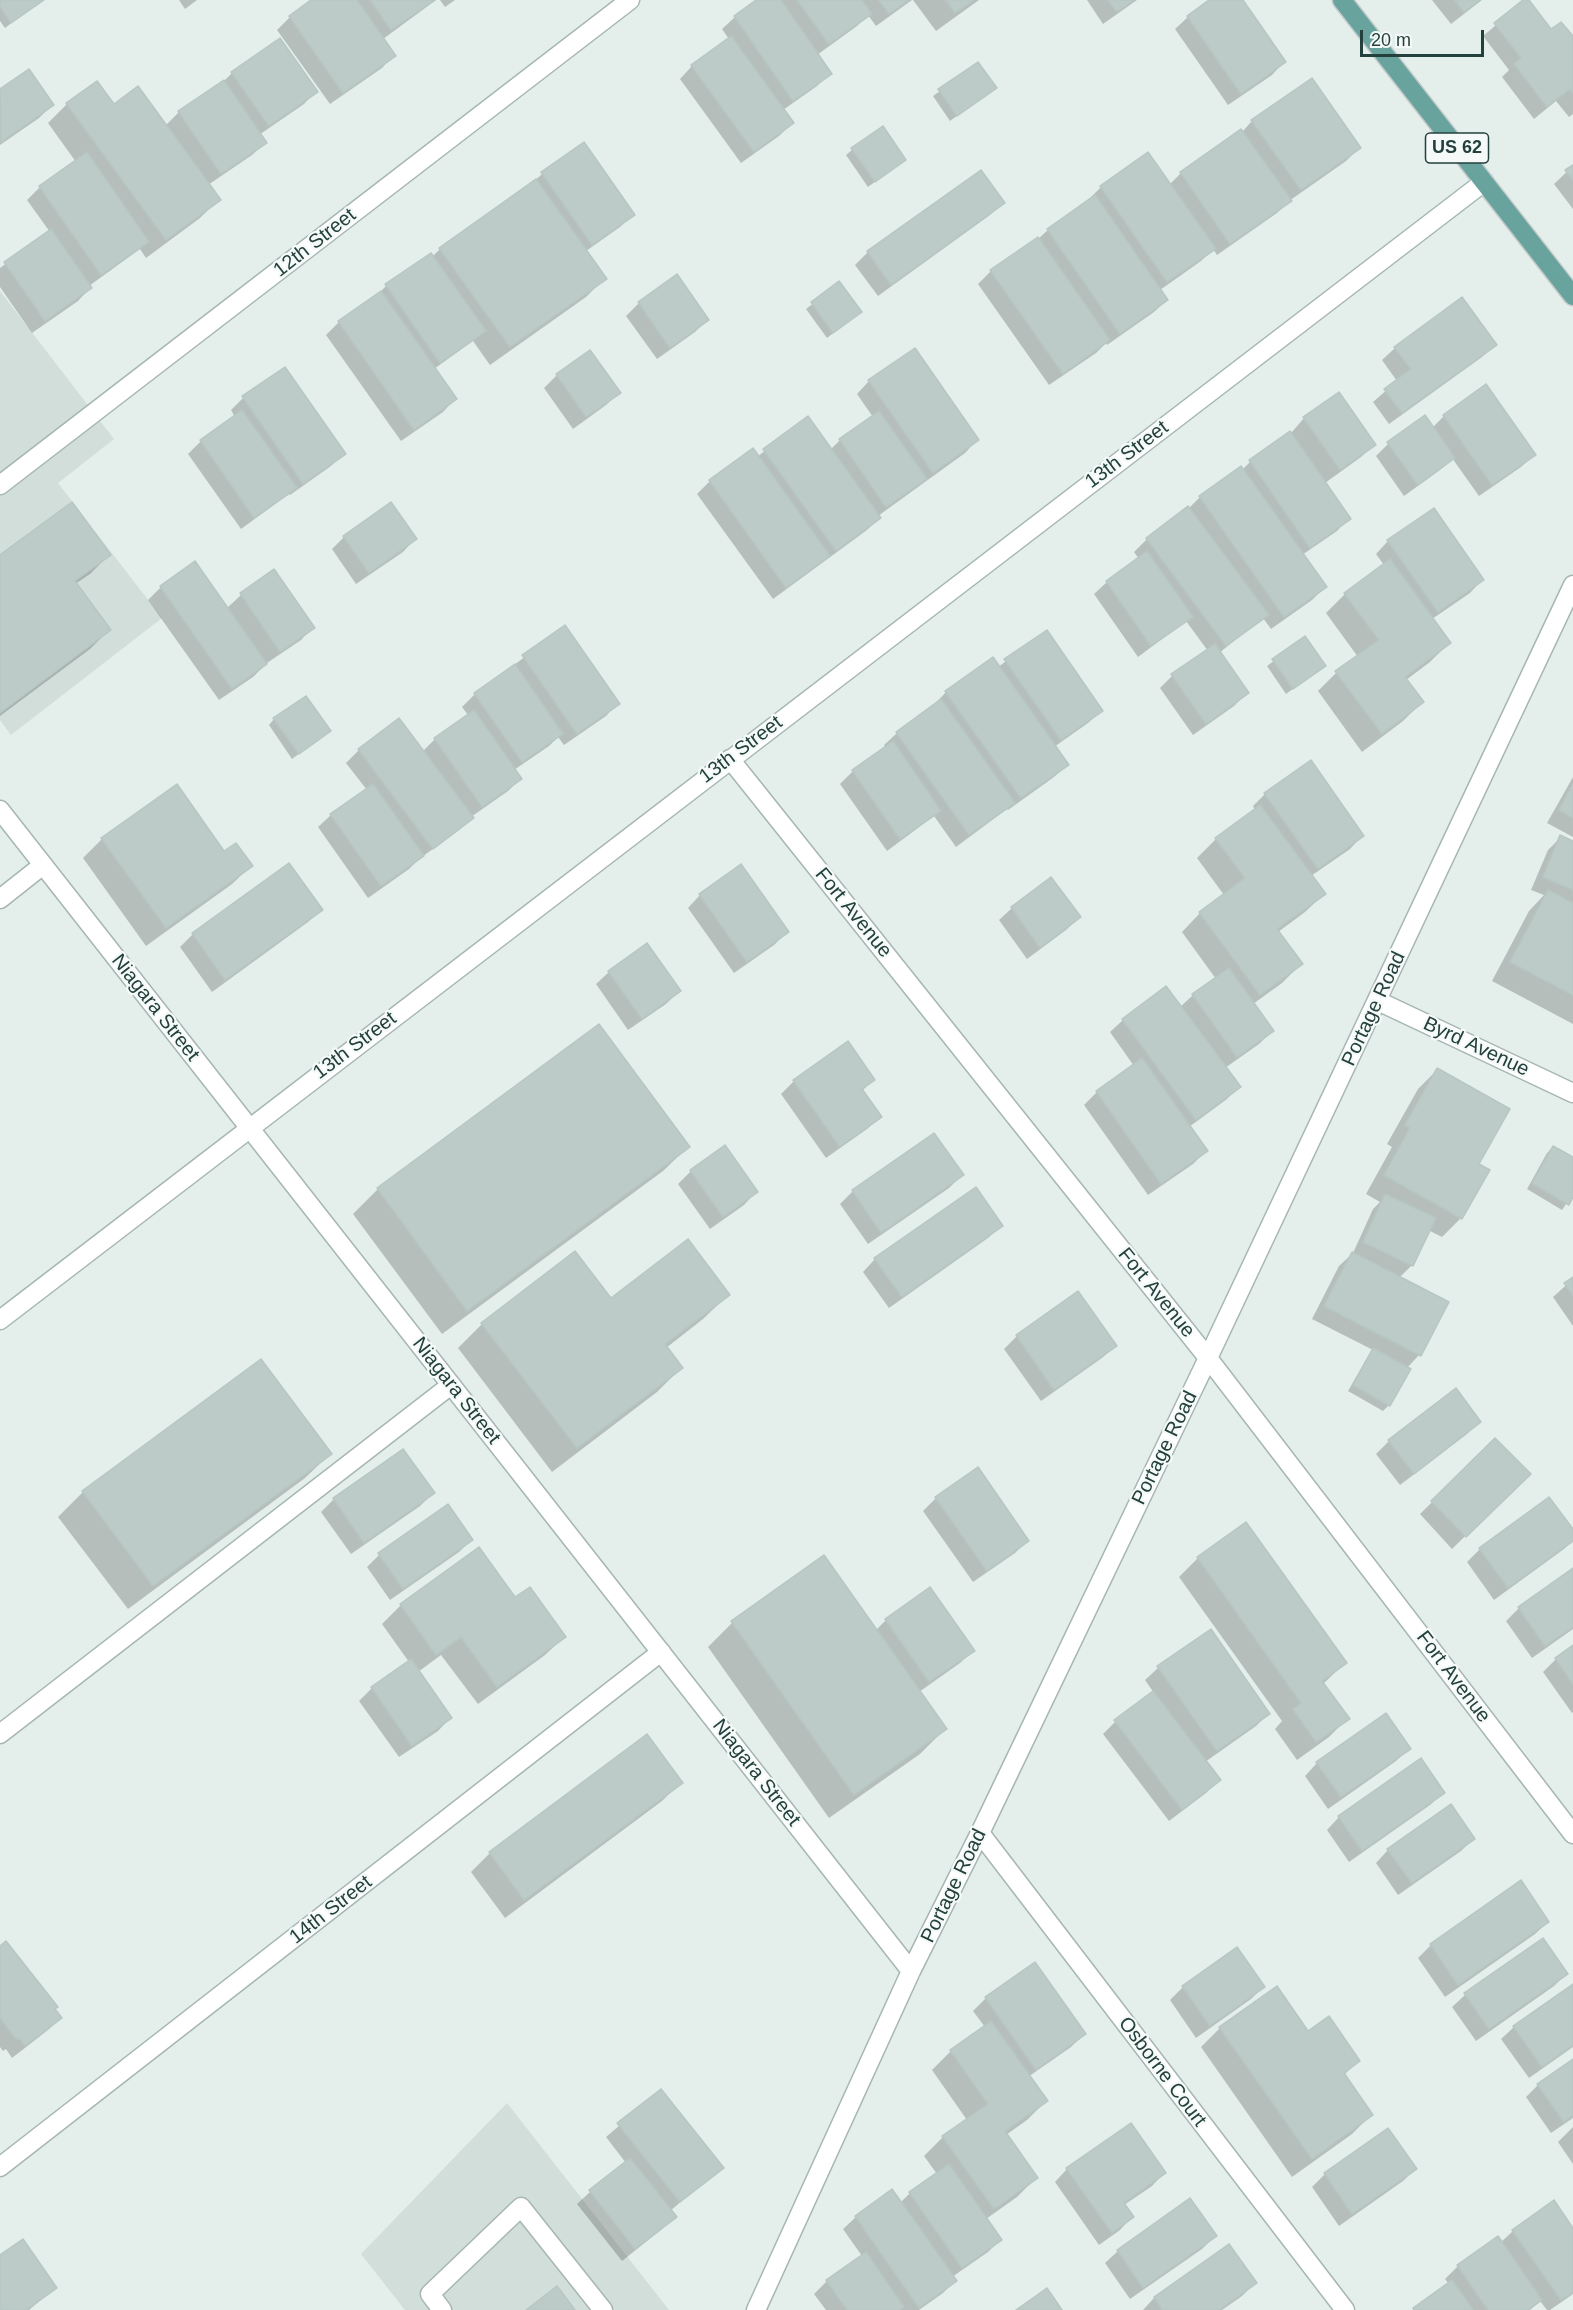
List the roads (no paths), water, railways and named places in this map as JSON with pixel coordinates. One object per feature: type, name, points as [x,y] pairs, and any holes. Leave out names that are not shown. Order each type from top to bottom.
[{"type":"main road","name":"US 62","points":[[1342,0],[1573,296]]},
{"type":"street","name":"12th Street","points":[[0,485],[630,0]]},
{"type":"street","name":"13th Street","points":[[0,1320],[1484,182]]},
{"type":"street","name":"Portage Road","points":[[756,2310],[911,1971],[980,1833],[1208,1358],[1573,585]]},
{"type":"street","name":"Fort Avenue","points":[[730,759],[1208,1358],[1573,1833]]},
{"type":"street","name":"Niagara Street","points":[[0,810],[911,1971]]},
{"type":"street","points":[[0,899],[43,865]]},
{"type":"street","name":"Byrd Avenue","points":[[1378,1001],[1573,1093]]},
{"type":"street","points":[[0,1734],[451,1385]]},
{"type":"street","name":"14th Street","points":[[0,2167],[661,1652]]},
{"type":"street","name":"Osborne Court","points":[[980,1833],[1345,2310]]},
{"type":"street","points":[[442,2310],[430,2294],[521,2207],[603,2310]]}]
